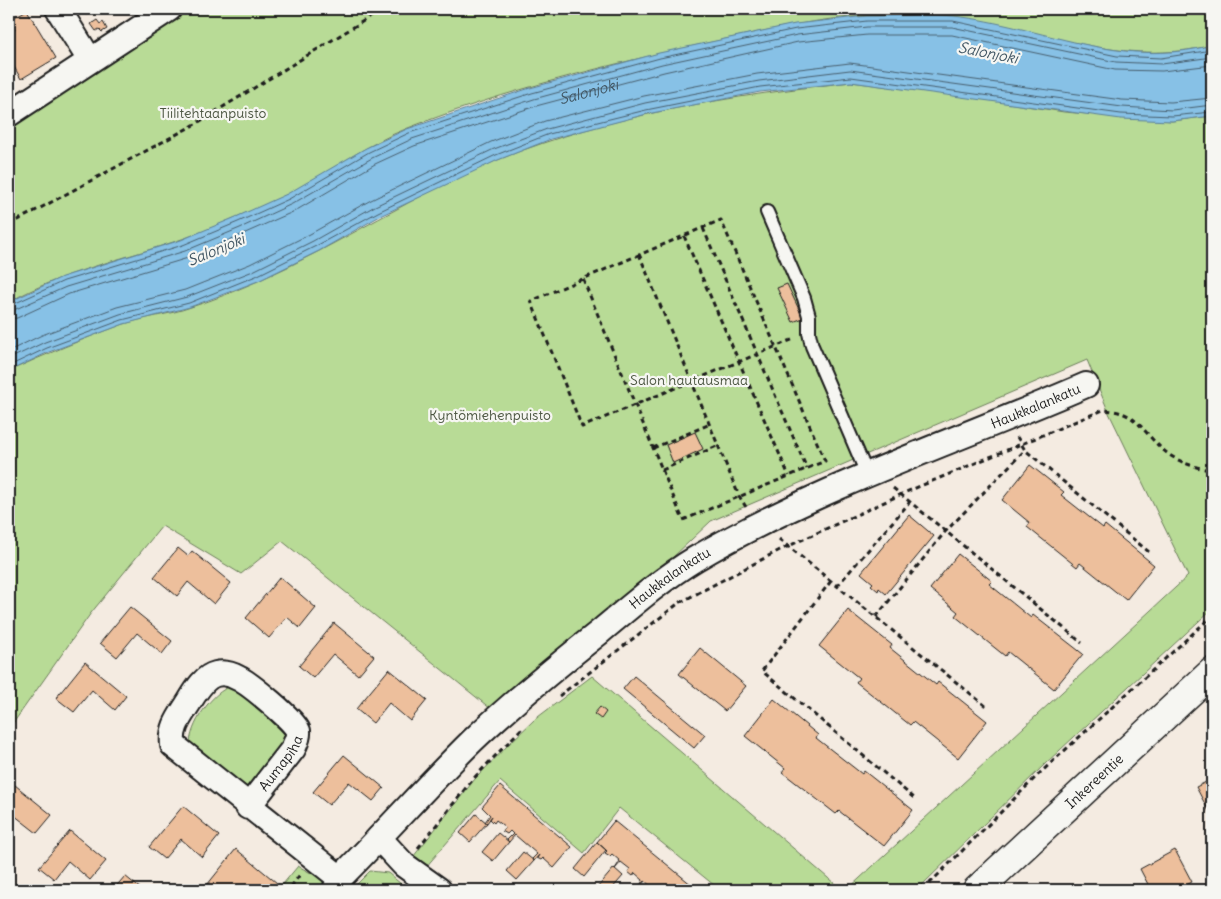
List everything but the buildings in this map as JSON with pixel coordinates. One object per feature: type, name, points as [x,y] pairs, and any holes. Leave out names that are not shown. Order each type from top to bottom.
[{"type":"street","points":[[58,9],[90,60]]},
{"type":"street","points":[[9,114],[169,9]]},
{"type":"street","name":"Haukkalankatu","points":[[337,884],[474,740],[576,650],[693,560],[758,524],[870,472],[1007,420],[1086,385]]},
{"type":"street","name":"Inkereentie","points":[[977,890],[1212,672]]},
{"type":"street","name":"Aumapiha","points":[[248,807],[293,749],[298,731],[291,721],[240,678],[227,673],[214,674],[201,684],[176,723],[172,734],[173,745],[337,884]]},
{"type":"street","points":[[379,838],[404,865],[439,890]]},
{"type":"lane","points":[[767,212],[804,298],[810,316],[809,333],[812,346],[870,472]]},
{"type":"path","points":[[9,225],[192,126],[383,9]]},
{"type":"path","points":[[583,278],[635,404],[662,470],[683,520],[824,461],[776,346],[721,220],[639,254],[583,278],[531,301],[582,427],[635,404],[776,346],[809,333]]},
{"type":"path","points":[[703,228],[807,469]]},
{"type":"path","points":[[684,236],[789,476]]},
{"type":"path","points":[[639,254],[738,496]]},
{"type":"path","points":[[556,698],[679,603],[789,546],[901,495],[1103,410],[1124,412],[1136,420],[1162,449],[1174,458],[1201,469],[1212,470]]},
{"type":"path","points":[[1007,420],[1025,450],[1149,552]]},
{"type":"path","points":[[653,448],[708,425]]},
{"type":"path","points":[[662,470],[717,446]]},
{"type":"path","points":[[876,617],[945,532],[1025,450]]},
{"type":"path","points":[[870,472],[901,495],[1082,643]]},
{"type":"path","points":[[837,586],[909,503]]},
{"type":"path","points":[[758,524],[789,546],[987,707]]},
{"type":"path","points":[[831,581],[762,671],[914,798]]},
{"type":"path","points":[[923,890],[1040,773],[1212,616]]},
{"type":"path","points":[[387,890],[404,865],[473,779],[526,723]]},
{"type":"path","points":[[289,890],[291,887],[296,890]]},
{"type":"green space","name":"Tiilitehtaanpuisto","points":[[185,9],[1212,9],[1212,45],[1180,51],[1147,52],[1115,50],[957,17],[902,15],[829,19],[674,50],[520,90],[408,128],[361,151],[286,195],[248,212],[186,238],[58,279],[9,302],[9,113]]},
{"type":"green space","name":"Kyntömiehenpuisto","points":[[851,82],[1064,112],[1172,121],[1212,116],[1212,609],[1046,763],[917,890],[847,890],[1188,576],[1109,413],[1087,360],[711,521],[653,576],[491,709],[282,541],[241,574],[162,526],[91,613],[9,729],[9,371],[121,325],[183,310],[250,284],[289,267],[469,172],[542,143],[585,130],[673,109]]},
{"type":"green space","points":[[592,676],[842,890],[720,890],[619,808],[584,853],[500,781],[425,868],[413,857],[475,779],[511,742],[534,720]]},
{"type":"green space","points":[[232,686],[248,696],[285,732],[284,744],[253,784],[243,789],[190,746],[193,729],[203,710],[224,689]]},
{"type":"green space","points":[[298,866],[322,879],[324,890],[278,890]]},
{"type":"green space","points":[[370,871],[388,873],[408,890],[351,890]]},
{"type":"water","name":"Salonjoki","points":[[866,16],[954,16],[1019,28],[1082,44],[1145,52],[1178,51],[1212,45],[1212,116],[1172,121],[1121,119],[851,82],[760,92],[647,114],[551,139],[498,160],[380,216],[319,251],[258,281],[190,307],[124,324],[49,352],[9,371],[9,302],[62,277],[181,240],[236,217],[287,194],[366,148],[407,129],[530,88],[659,53],[795,24]]},
{"type":"park label","name":"Salon hautausmaa","points":[[689,380]]}]
